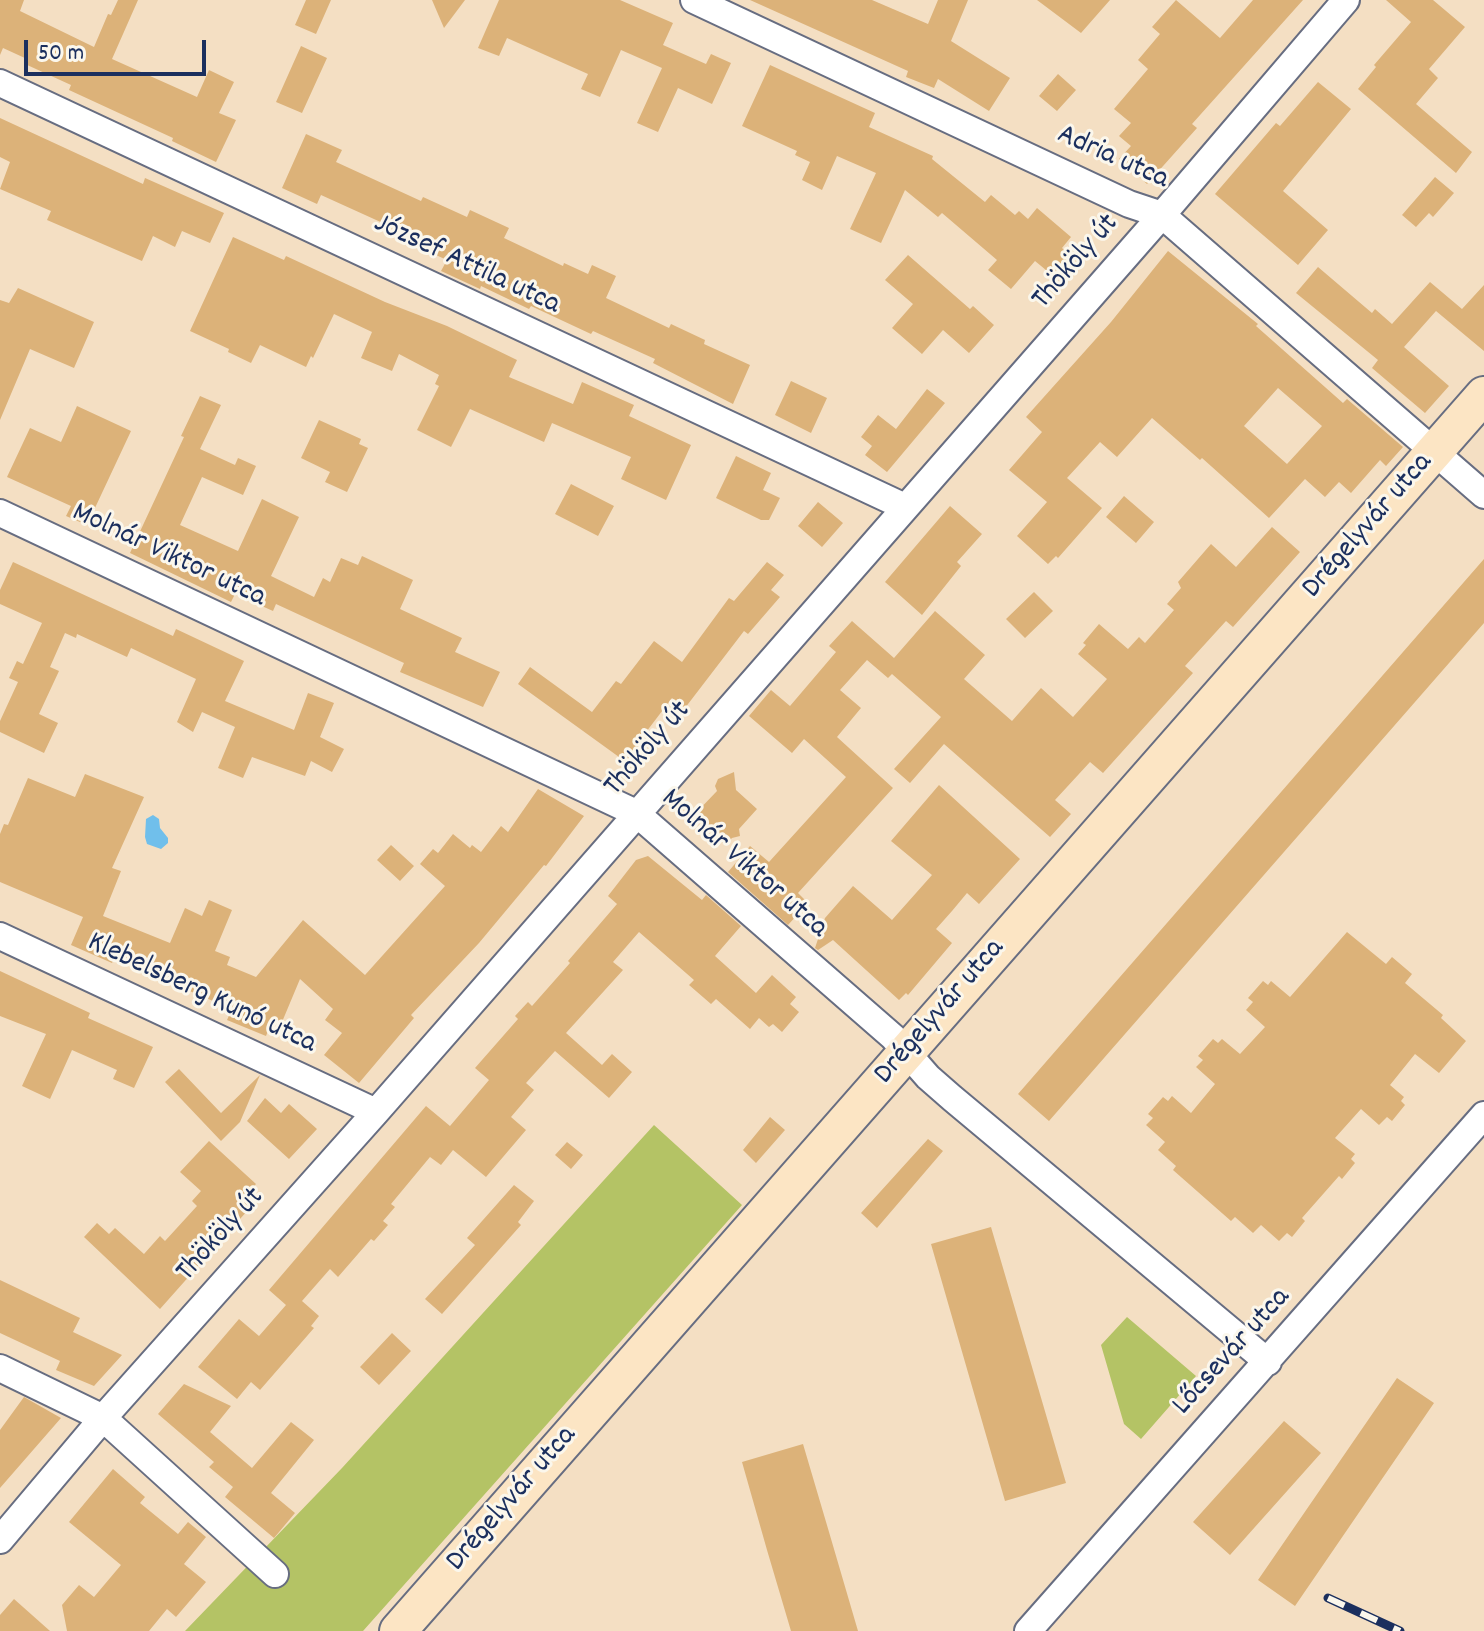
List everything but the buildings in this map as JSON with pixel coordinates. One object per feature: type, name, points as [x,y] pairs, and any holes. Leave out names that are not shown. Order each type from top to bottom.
[{"type":"main road","name":"Drégelyvár utca","points":[[400,1629],[1484,395]]},
{"type":"street","name":"Adria utca","points":[[694,0],[1129,204],[1162,215],[1484,495]]},
{"type":"street","name":"Thököly út","points":[[0,1540],[103,1418],[376,1112],[1162,215],[1346,0]]},
{"type":"street","name":"József Attila utca","points":[[0,83],[905,507]]},
{"type":"street","name":"Molnár Viktor utca","points":[[0,513],[636,813],[893,1037],[952,1098],[1268,1362]]},
{"type":"street","name":"Klebelsberg Kunó utca","points":[[0,936],[376,1112]]},
{"type":"street","name":"Lőcsevár utca","points":[[1028,1631],[1484,1115]]},
{"type":"street","points":[[0,1368],[103,1418],[275,1574]]},
{"type":"green space","points":[[654,1125],[742,1205],[363,1631],[185,1631],[342,1468]]},
{"type":"green space","points":[[1127,1317],[1196,1376],[1141,1439],[1124,1424],[1101,1345]]},
{"type":"water","points":[[153,815],[159,819],[160,828],[168,838],[168,843],[161,849],[147,844],[145,837],[146,819]]},
{"type":"railway","points":[[1328,1598],[1400,1631]]}]
